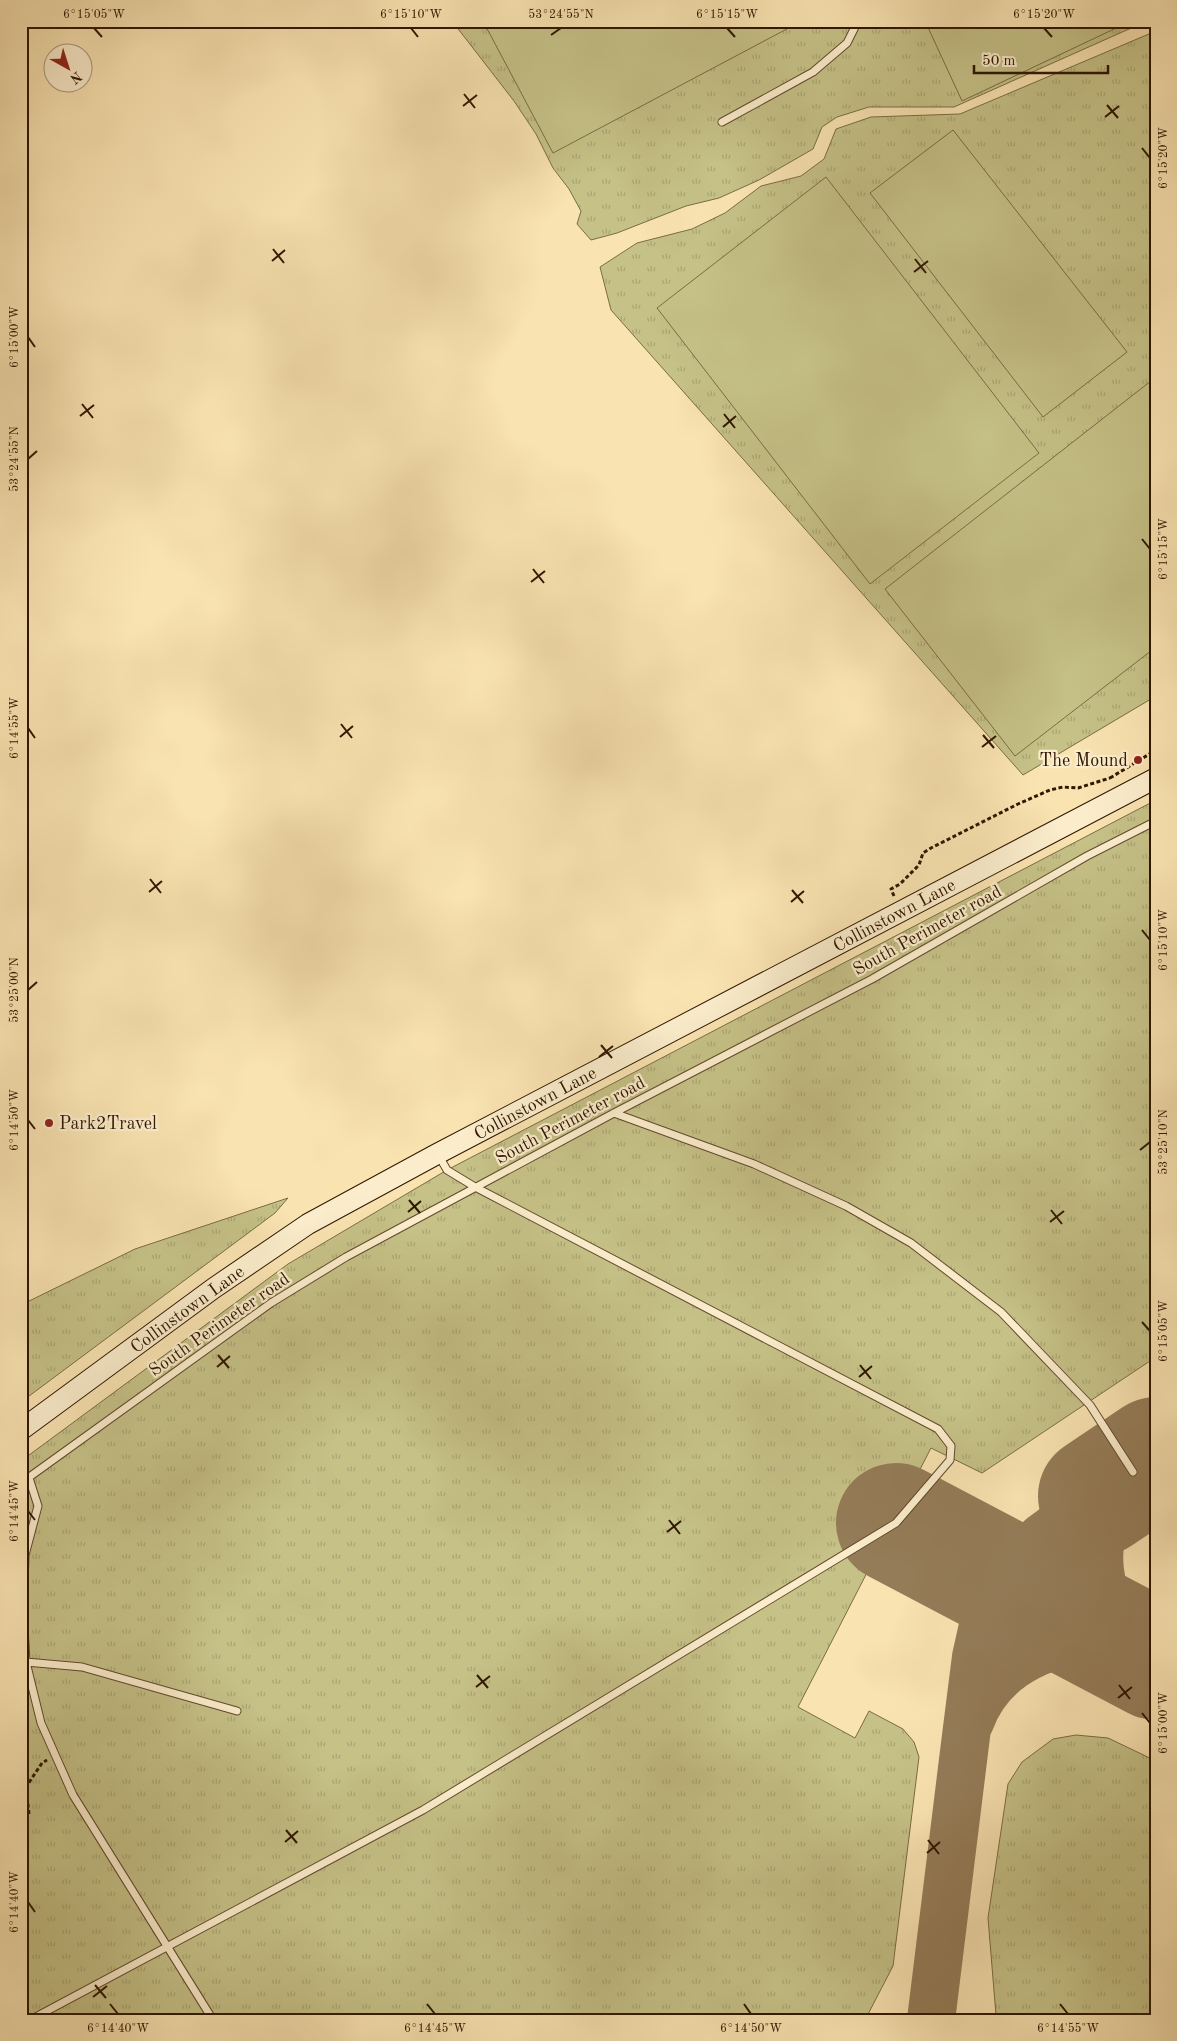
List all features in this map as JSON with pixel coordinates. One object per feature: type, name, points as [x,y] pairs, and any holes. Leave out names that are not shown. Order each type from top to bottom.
[{"type":"street","name":"Collinstown Lane","points":[[21,1430],[214,1288],[308,1224],[437,1154],[1156,778]]},
{"type":"lane","points":[[722,122],[813,72],[847,43],[858,21]]},
{"type":"lane","name":"South Perimeter road","points":[[21,1483],[271,1303],[346,1257],[614,1113],[872,979],[1087,856],[1156,821]]},
{"type":"lane","points":[[614,1113],[754,1164],[846,1206],[911,1243],[1001,1312],[1090,1405],[1133,1472]]},
{"type":"lane","points":[[30,2020],[423,1810],[896,1523],[950,1460],[951,1446],[938,1429],[475,1187],[447,1170],[437,1154]]},
{"type":"lane","points":[[28,1478],[38,1506],[25,1555],[23,1611],[26,1662],[41,1723],[73,1795],[213,2020]]},
{"type":"lane","points":[[26,1662],[82,1668],[237,1711]]},
{"type":"path","points":[[897,897],[892,894],[891,889],[900,884],[919,865],[923,853],[1018,804],[1050,790],[1063,787],[1078,788],[1110,778]]},
{"type":"path","points":[[29,1814],[26,1787],[42,1763],[55,1755]]},
{"type":"green space","points":[[452,21],[1147,21],[954,107],[869,107],[837,117],[822,127],[813,149],[759,180],[719,198],[686,206],[617,233],[591,240],[577,224],[581,211],[569,189],[553,168],[536,134],[514,101]]},
{"type":"green space","points":[[483,21],[800,21],[800,22],[553,153]]},
{"type":"green space","points":[[925,21],[1131,21],[962,101]]},
{"type":"green space","points":[[1156,31],[1156,696],[1023,775],[611,310],[600,267],[637,243],[692,229],[725,213],[761,186],[801,176],[824,159],[836,129],[871,117],[960,114]]},
{"type":"green space","points":[[953,130],[1127,352],[1043,417],[870,193]]},
{"type":"green space","points":[[826,177],[1039,453],[870,584],[657,308]]},
{"type":"green space","points":[[1156,377],[1156,647],[1015,756],[885,589]]},
{"type":"green space","points":[[1156,800],[1156,1357],[982,1473],[931,1448],[798,1707],[855,1738],[869,1711],[903,1729],[914,1742],[919,1757],[893,1966],[865,2020],[21,2020],[21,1461],[288,1264],[447,1170]]},
{"type":"green space","points":[[288,1198],[275,1213],[21,1402],[21,1305],[135,1249]]},
{"type":"green space","points":[[1076,1735],[1108,1738],[1156,1761],[1156,2017],[1152,2020],[998,2020],[996,2015],[988,1918],[1008,1784],[1022,1762],[1053,1739]]},
{"type":"taxiway","points":[[1139,1468],[1118,1495],[1108,1513],[1103,1527],[1099,1555],[1102,1584],[1111,1611],[1121,1629],[1150,1657]]},
{"type":"taxiway","points":[[931,2020],[976,1657],[982,1630],[1006,1581],[1020,1561],[1042,1537],[1098,1496]]},
{"type":"taxiway","points":[[970,1722],[980,1701],[993,1683],[1010,1668],[1029,1656],[1050,1648],[1072,1643],[1117,1646],[1156,1663]]},
{"type":"runway","points":[[1098,1496],[1156,1457]]},
{"type":"runway","points":[[896,1523],[1156,1660]]},
{"type":"place","name":"The Mound","points":[[1138,760]]},
{"type":"place","name":"Park2Travel","points":[[49,1123]]}]
